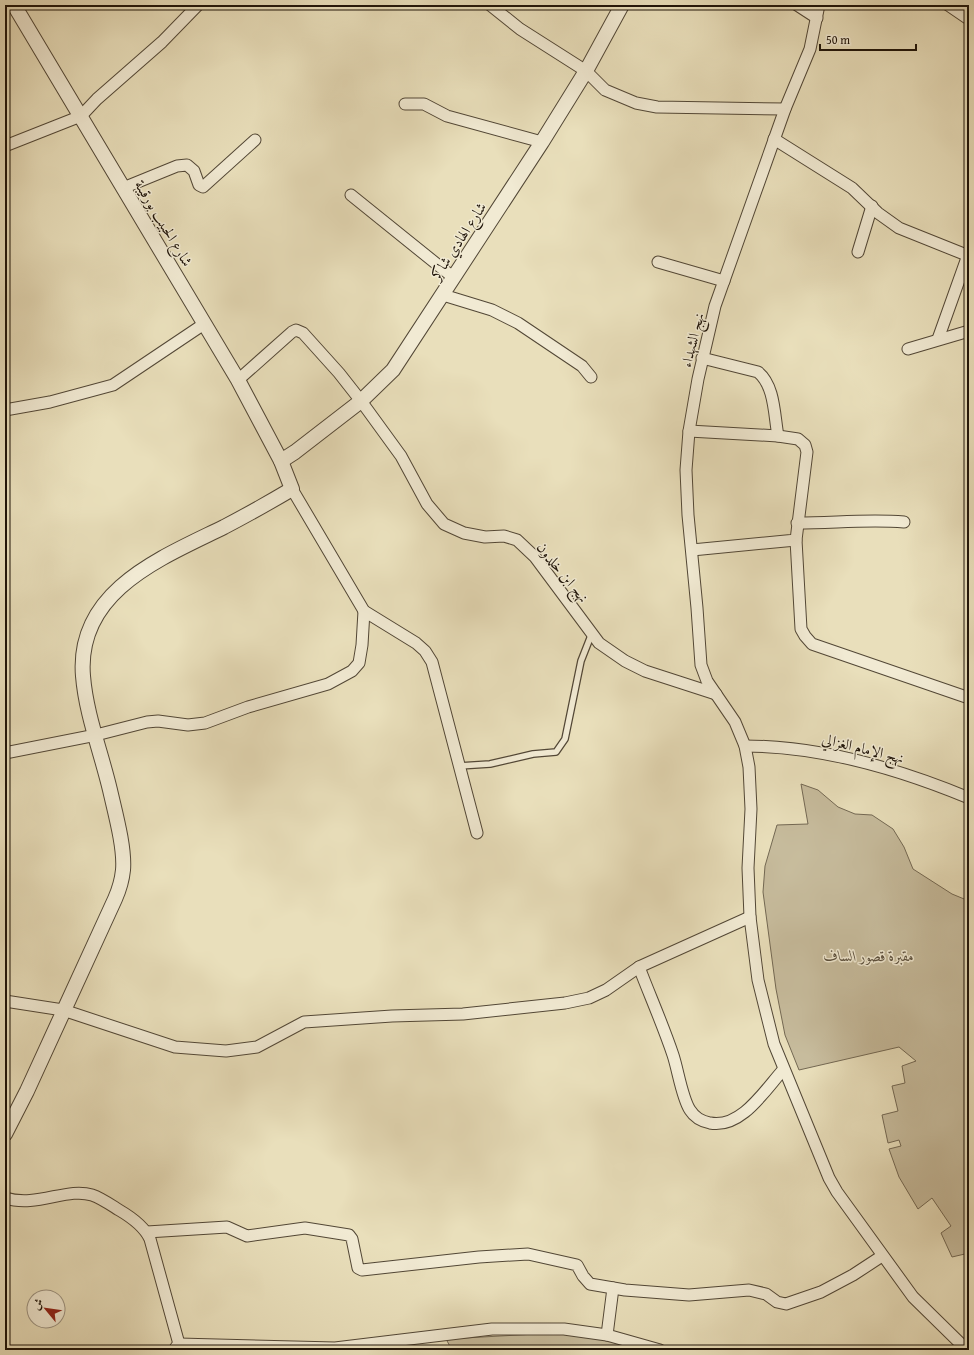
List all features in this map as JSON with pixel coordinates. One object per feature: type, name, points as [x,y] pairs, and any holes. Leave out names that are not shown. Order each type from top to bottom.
[{"type":"street","name":"شارع الحبيب بورقيبة","points":[[14,5],[238,380],[280,461],[292,488]]},
{"type":"street","points":[[5,146],[81,116],[97,99],[162,42],[198,5]]},
{"type":"street","points":[[490,5],[520,29],[586,71],[605,90],[636,103],[657,107],[785,109]]},
{"type":"street","name":"شارع الهادي شاكر","points":[[280,461],[295,452],[361,402],[393,370],[542,142],[586,71],[622,5]]},
{"type":"street","points":[[796,5],[817,18]]},
{"type":"street","name":"نهج الشهداء","points":[[819,5],[810,49],[785,109],[715,306],[702,358],[689,431],[687,492],[701,665],[705,677],[735,722],[745,746],[749,767],[751,809],[748,868],[750,917],[758,980],[774,1044],[783,1070],[829,1178],[882,1256],[913,1297],[967,1350]]},
{"type":"street","points":[[948,5],[968,19]]},
{"type":"street","points":[[405,104],[424,104],[447,116],[542,142]]},
{"type":"street","points":[[774,139],[852,188],[887,220],[899,228],[969,256],[938,339]]},
{"type":"street","points":[[123,188],[177,166],[187,165],[194,171],[199,185],[203,188],[254,140]]},
{"type":"street","points":[[351,195],[454,278]]},
{"type":"street","points":[[858,252],[872,206]]},
{"type":"street","points":[[658,262],[724,281]]},
{"type":"street","points":[[443,295],[492,310],[518,323],[582,366],[591,377]]},
{"type":"street","points":[[5,410],[50,402],[113,385],[204,324]]},
{"type":"street","name":"نهج ابن خلدون","points":[[238,380],[292,332],[300,331],[316,346],[361,402],[401,456],[427,504],[444,524],[464,533],[485,537],[504,536],[517,540],[535,557],[599,643],[645,671],[716,694]]},
{"type":"street","points":[[908,349],[969,331]]},
{"type":"street","points":[[702,358],[758,372],[763,376],[771,393],[778,436]]},
{"type":"street","points":[[689,431],[778,436],[798,439],[805,445],[807,452],[796,540],[801,629],[805,636],[812,644],[969,698]]},
{"type":"street","points":[[5,1134],[115,899],[122,880],[124,869],[113,803],[84,688],[83,651],[87,631],[102,606],[120,587],[137,574],[292,488],[364,611],[416,643],[425,651],[432,662],[477,833]]},
{"type":"street","points":[[797,523],[848,522],[871,519],[904,522]]},
{"type":"street","points":[[692,550],[796,540]]},
{"type":"street","points":[[5,753],[96,735],[147,722],[158,721],[188,725],[205,723],[248,708],[328,684],[352,671],[359,663],[362,645],[364,611]]},
{"type":"street","name":"نهج الإمام الغزالي","points":[[745,746],[780,746],[816,751],[897,772],[969,798]]},
{"type":"street","points":[[5,1001],[63,1010],[175,1047],[226,1051],[257,1047],[304,1022],[392,1016],[464,1014],[571,1002],[589,998],[606,990],[639,967],[750,917]]},
{"type":"street","points":[[639,967],[673,1055],[689,1109],[694,1116],[703,1122],[714,1124],[722,1123],[735,1118],[756,1102],[783,1070]]},
{"type":"street","points":[[5,1198],[24,1202],[79,1193],[93,1195],[123,1212],[147,1232],[178,1347],[335,1348],[492,1329],[572,1329],[607,1335],[660,1350]]},
{"type":"street","points":[[147,1232],[227,1227],[247,1236],[305,1228],[319,1232],[346,1233],[352,1238],[358,1268],[362,1270],[479,1256],[528,1254],[577,1265],[583,1276],[590,1284],[613,1288],[689,1295],[749,1290],[766,1294],[777,1302],[786,1304],[821,1292],[853,1275],[882,1256]]},
{"type":"street","points":[[607,1335],[613,1288]]},
{"type":"lane","points":[[459,766],[490,764],[534,754],[556,752],[565,739],[581,661],[592,633]]},
{"type":"green space","name":"مقبرة قصور الساف","points":[[801,784],[818,790],[838,807],[855,814],[872,815],[893,829],[904,847],[913,869],[952,894],[969,901],[969,1253],[952,1257],[941,1233],[951,1226],[932,1198],[918,1209],[899,1177],[889,1149],[901,1146],[899,1140],[888,1143],[882,1115],[898,1111],[892,1086],[905,1083],[902,1066],[916,1061],[899,1047],[799,1070],[785,1035],[776,989],[763,892],[765,866],[777,825],[808,824]]},
{"type":"green space","points":[[573,1332],[653,1350],[452,1350],[446,1339]]}]
